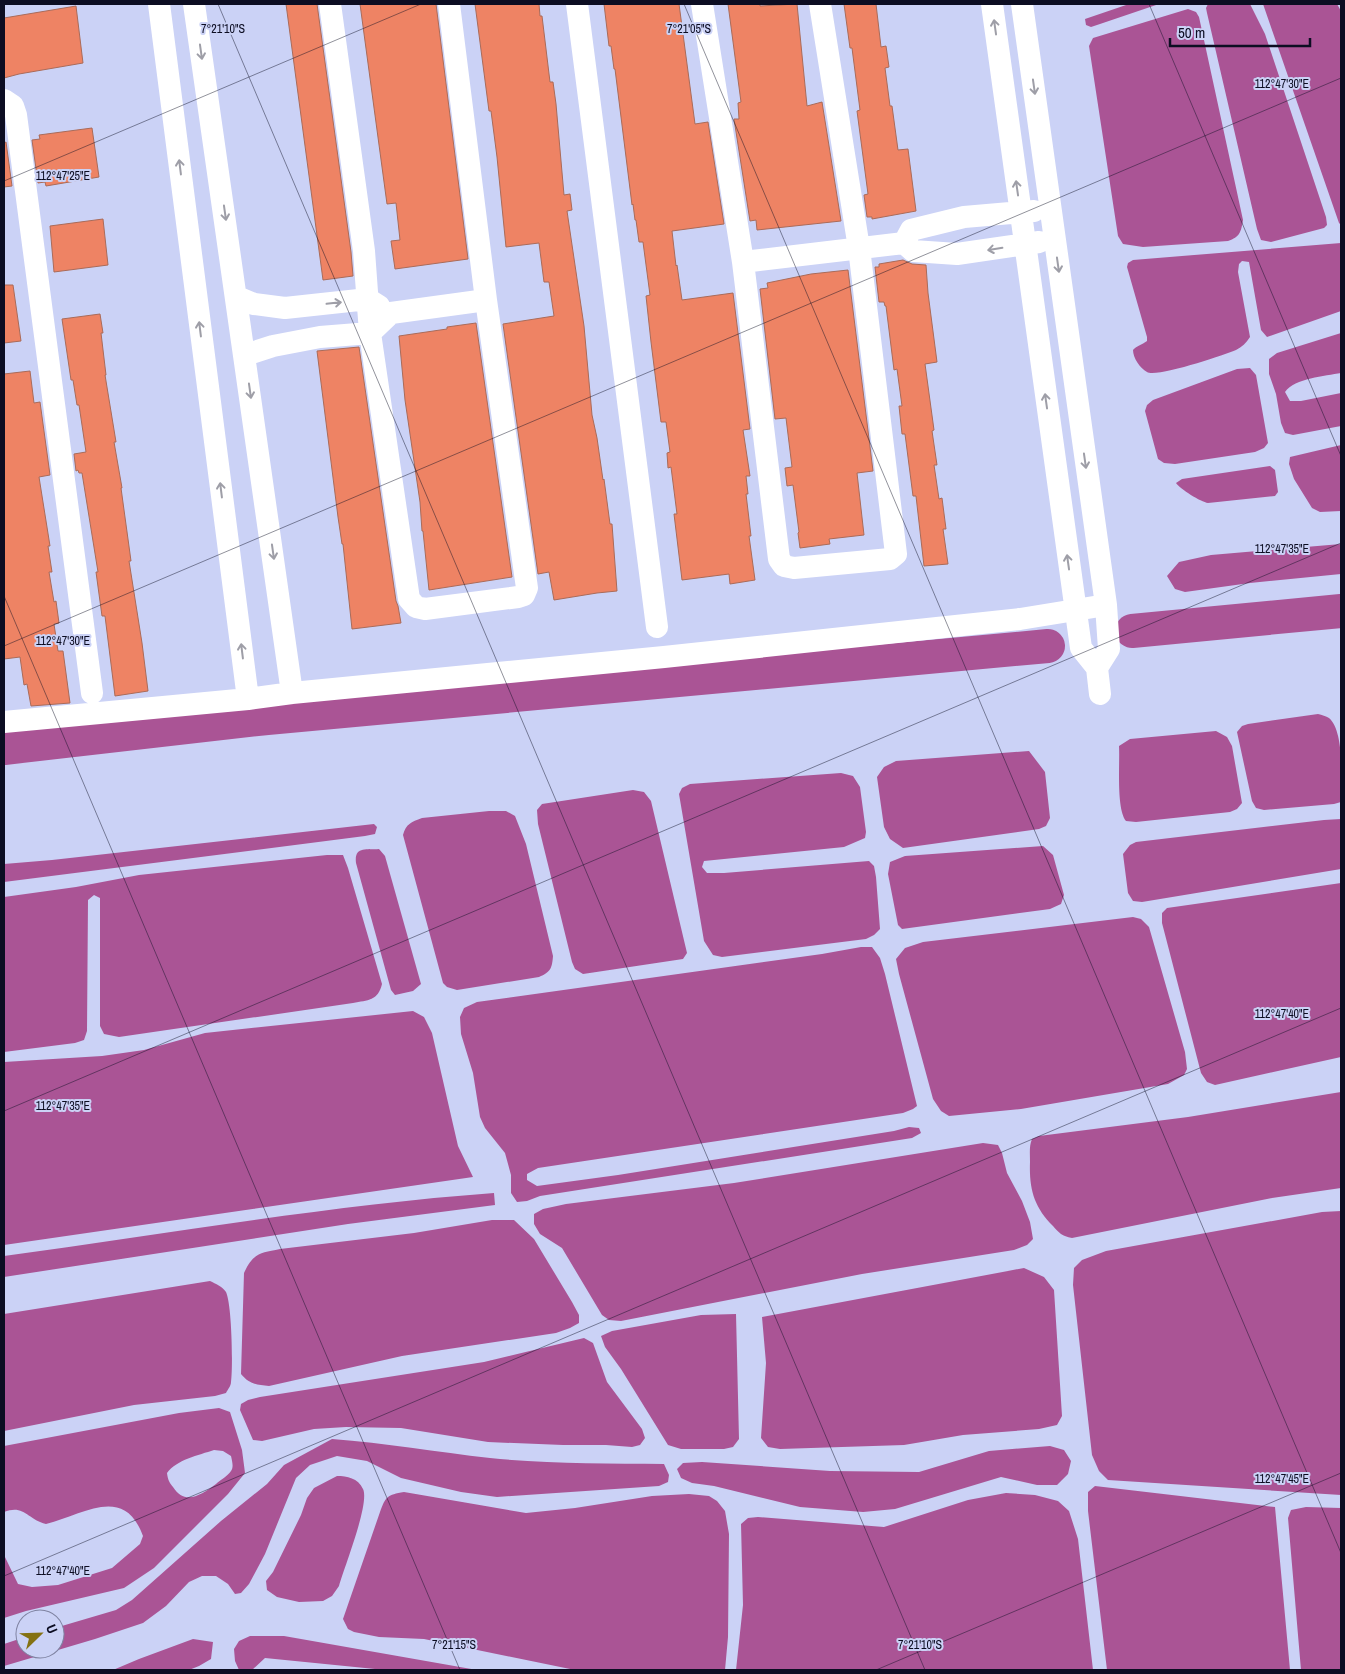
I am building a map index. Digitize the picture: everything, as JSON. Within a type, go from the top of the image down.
[{"type":"street","points":[[159,4],[248,699]]},
{"type":"street","points":[[194,4],[292,693]]},
{"type":"street","points":[[330,4],[364,252],[370,333],[409,599],[416,607],[425,609],[518,597],[524,595],[528,588],[486,300],[449,4]]},
{"type":"street","points":[[577,4],[657,628]]},
{"type":"street","points":[[702,4],[743,262],[779,559],[784,566],[794,568],[890,559],[896,554],[859,248],[820,4]]},
{"type":"street","points":[[992,4],[1075,611],[1081,648],[1097,668],[1100,694]]},
{"type":"street","points":[[1022,4],[1106,605],[1109,649],[1097,668]]},
{"type":"street","points":[[4,100],[13,106],[16,115],[92,693]]},
{"type":"street","points":[[904,243],[911,230],[964,218],[1050,209]]},
{"type":"street","points":[[953,221],[957,254]]},
{"type":"street","points":[[743,262],[904,243],[913,251],[957,254],[1054,240]]},
{"type":"street","points":[[237,297],[266,307],[285,308],[368,299],[391,313]]},
{"type":"street","points":[[245,355],[273,346],[320,337],[370,333],[391,313],[486,300]]},
{"type":"street","points":[[266,307],[277,324],[276,339],[273,346]]},
{"type":"street","points":[[4,722],[1000,622],[1106,605]]},
{"type":"shaded area","points":[[1129,4],[1159,4],[1091,27],[1086,25],[1085,19]]},
{"type":"shaded area","points":[[1208,4],[1250,4],[1265,34],[1326,217],[1327,225],[1324,228],[1271,242],[1261,240],[1207,13],[1206,8]]},
{"type":"shaded area","points":[[1263,4],[1337,4],[1341,11],[1341,225],[1339,223]]},
{"type":"shaded area","points":[[1188,9],[1196,12],[1199,17],[1243,220],[1242,228],[1237,236],[1228,241],[1143,247],[1123,244],[1118,236],[1089,46],[1093,38]]},
{"type":"shaded area","points":[[1341,243],[1341,311],[1267,337],[1261,330],[1249,262],[1242,261],[1239,264],[1238,272],[1250,337],[1244,345],[1218,356],[1163,372],[1147,372],[1136,359],[1133,350],[1147,341],[1147,337],[1127,267],[1128,263],[1133,260]]},
{"type":"shaded area","points":[[1341,333],[1341,373],[1303,381],[1290,387],[1285,392],[1290,401],[1301,401],[1341,393],[1341,426],[1293,435],[1285,433],[1281,423],[1276,394],[1269,374],[1269,359],[1277,353]]},
{"type":"shaded area","points":[[1250,368],[1256,375],[1268,443],[1264,448],[1255,452],[1175,464],[1164,463],[1158,459],[1145,411],[1147,405],[1153,400],[1237,369]]},
{"type":"shaded area","points":[[1341,445],[1341,511],[1320,512],[1312,508],[1294,479],[1289,464],[1290,457]]},
{"type":"shaded area","points":[[1270,466],[1275,470],[1278,492],[1275,496],[1208,503],[1191,495],[1176,483],[1182,479]]},
{"type":"shaded area","points":[[1341,544],[1341,574],[1185,592],[1175,589],[1167,576],[1179,562],[1211,555]]},
{"type":"shaded area","points":[[1318,714],[1329,718],[1338,734],[1341,757],[1341,802],[1264,810],[1256,808],[1252,801],[1237,732],[1242,726],[1248,724]]},
{"type":"shaded area","points":[[1216,731],[1227,737],[1232,746],[1242,803],[1237,809],[1230,812],[1136,822],[1126,821],[1121,807],[1119,746],[1130,739]]},
{"type":"shaded area","points":[[1029,751],[1045,772],[1050,818],[1046,826],[1039,829],[903,848],[890,839],[884,827],[877,777],[884,767],[896,761]]},
{"type":"shaded area","points":[[841,773],[853,776],[860,787],[866,832],[865,838],[844,847],[704,861],[702,867],[707,873],[724,873],[869,861],[874,866],[876,877],[880,929],[866,939],[722,957],[713,955],[704,941],[679,794],[682,788],[690,784]]},
{"type":"shaded area","points":[[633,790],[644,792],[651,801],[687,953],[683,959],[583,974],[575,969],[572,962],[538,824],[537,810],[542,804]]},
{"type":"shaded area","points":[[506,811],[515,816],[526,844],[553,956],[552,964],[546,973],[539,977],[457,990],[447,987],[443,983],[403,835],[410,824],[422,818]]},
{"type":"shaded area","points":[[1341,819],[1341,869],[1142,902],[1133,901],[1128,893],[1123,854],[1130,845],[1136,842]]},
{"type":"shaded area","points":[[374,824],[377,827],[375,834],[365,836],[4,882],[4,864]]},
{"type":"shaded area","points":[[1043,846],[1053,855],[1064,895],[1061,904],[1050,909],[902,929],[898,925],[888,874],[890,862],[905,856]]},
{"type":"shaded area","points":[[379,849],[385,856],[421,984],[413,991],[395,995],[391,990],[356,863],[359,851]]},
{"type":"shaded area","points":[[327,855],[343,855],[348,868],[382,984],[378,994],[372,999],[119,1037],[104,1034],[100,1026],[100,898],[94,895],[88,900],[87,1031],[84,1040],[75,1043],[4,1052],[4,897],[76,887],[139,875]]},
{"type":"shaded area","points":[[1341,883],[1341,1057],[1215,1085],[1207,1082],[1201,1073],[1162,923],[1162,913],[1167,908]]},
{"type":"shaded area","points":[[1133,917],[1141,919],[1149,927],[1185,1052],[1187,1069],[1184,1075],[1168,1084],[1021,1109],[949,1116],[941,1111],[933,1099],[899,974],[896,959],[905,948],[923,942]]},
{"type":"shaded area","points":[[861,947],[872,947],[880,958],[917,1106],[913,1109],[903,1113],[538,1168],[527,1174],[527,1180],[537,1186],[618,1175],[894,1131],[909,1127],[919,1128],[921,1133],[912,1138],[540,1196],[527,1201],[517,1202],[511,1193],[511,1175],[505,1153],[485,1128],[480,1117],[473,1073],[461,1034],[460,1017],[464,1008],[477,1002]]},
{"type":"shaded area","points":[[413,1011],[424,1017],[432,1033],[458,1146],[473,1177],[4,1245],[4,1062],[102,1056],[144,1050],[205,1033]]},
{"type":"shaded area","points":[[1341,1092],[1341,1188],[1272,1198],[1072,1238],[1063,1235],[1055,1228],[1041,1212],[1034,1197],[1030,1181],[1030,1147],[1032,1139],[1039,1136],[1188,1117]]},
{"type":"shaded area","points":[[983,1143],[998,1145],[1007,1173],[1022,1201],[1030,1222],[1033,1239],[1027,1245],[1014,1250],[862,1274],[621,1321],[609,1320],[602,1315],[562,1248],[540,1234],[534,1224],[534,1214],[543,1209],[566,1204],[734,1183]]},
{"type":"shaded area","points":[[494,1193],[495,1205],[348,1224],[4,1277],[4,1256],[310,1212]]},
{"type":"shaded area","points":[[1341,1211],[1341,1495],[1108,1480],[1099,1471],[1092,1455],[1073,1285],[1074,1268],[1082,1260],[1106,1251],[1322,1212]]},
{"type":"shaded area","points":[[492,1220],[514,1220],[534,1239],[579,1315],[579,1323],[556,1333],[402,1356],[269,1386],[253,1383],[241,1374],[244,1273],[247,1266],[258,1255],[280,1249],[414,1233]]},
{"type":"shaded area","points":[[1024,1268],[1044,1277],[1054,1290],[1062,1416],[1057,1425],[1039,1429],[963,1435],[904,1445],[780,1449],[768,1447],[761,1438],[766,1363],[762,1317]]},
{"type":"shaded area","points":[[210,1281],[226,1292],[230,1309],[232,1374],[226,1393],[215,1396],[134,1405],[4,1431],[4,1314]]},
{"type":"shaded area","points":[[736,1314],[739,1439],[733,1447],[724,1449],[681,1449],[668,1445],[621,1369],[605,1347],[601,1336],[612,1331],[701,1315]]},
{"type":"shaded area","points":[[584,1338],[593,1343],[607,1382],[642,1429],[645,1438],[640,1445],[632,1447],[488,1442],[401,1428],[346,1427],[314,1429],[262,1441],[253,1440],[240,1410],[241,1404],[260,1397],[484,1362]]},
{"type":"shaded area","points":[[219,1408],[230,1412],[242,1450],[245,1473],[228,1494],[154,1568],[124,1588],[35,1609],[15,1609],[15,1614],[4,1618],[4,1555],[18,1584],[32,1587],[58,1585],[112,1568],[140,1544],[143,1536],[135,1520],[125,1511],[114,1507],[88,1510],[46,1524],[21,1511],[11,1510],[4,1512],[4,1446],[179,1413]],"holes":[[[214,1450],[223,1451],[231,1456],[232,1469],[230,1473],[199,1495],[193,1497],[183,1496],[178,1493],[168,1479],[167,1473],[171,1468],[188,1458]]]},
{"type":"shaded area","points":[[332,1439],[512,1460],[664,1464],[669,1475],[668,1482],[659,1486],[497,1497],[461,1492],[401,1478],[367,1461],[337,1456],[310,1465],[296,1478],[265,1554],[249,1584],[241,1593],[235,1594],[228,1584],[216,1576],[202,1576],[189,1582],[166,1606],[143,1623],[65,1648],[65,1625],[116,1610],[132,1600],[221,1521],[267,1484],[284,1465]]},
{"type":"shaded area","points":[[1050,1446],[1064,1450],[1071,1461],[1068,1474],[1057,1485],[1037,1485],[1001,1477],[895,1509],[863,1512],[800,1507],[714,1486],[692,1483],[681,1478],[677,1469],[683,1463],[702,1462],[830,1471],[919,1472],[989,1451]]},
{"type":"shaded area","points":[[337,1476],[348,1477],[358,1482],[363,1489],[364,1496],[356,1536],[339,1586],[332,1596],[323,1601],[299,1602],[277,1597],[267,1590],[266,1581],[273,1572],[301,1515],[307,1498],[314,1488]]},
{"type":"shaded area","points":[[1095,1486],[1275,1507],[1290,1670],[1107,1670],[1088,1511],[1088,1492]]},
{"type":"shaded area","points":[[404,1492],[526,1513],[575,1508],[652,1496],[689,1494],[709,1496],[717,1501],[725,1511],[729,1534],[728,1637],[725,1670],[575,1670],[424,1639],[379,1637],[348,1629],[343,1619],[382,1507],[388,1497]]},
{"type":"shaded area","points":[[1006,1493],[1035,1495],[1058,1501],[1069,1511],[1078,1539],[1093,1670],[736,1670],[743,1605],[741,1524],[748,1518],[758,1517],[884,1527],[968,1500]]},
{"type":"shaded area","points":[[1306,1507],[1341,1508],[1341,1670],[1301,1670],[1288,1518],[1291,1510]]},
{"type":"shaded area","points":[[250,1636],[284,1636],[477,1670],[385,1670],[265,1658],[252,1670],[239,1670],[235,1661],[234,1649],[239,1641]]},
{"type":"shaded area","points":[[193,1639],[213,1642],[211,1659],[189,1670],[113,1670],[139,1659]]},
{"type":"shaded area","points":[[15,1640],[15,1659],[28,1659],[4,1666],[4,1644]]},
{"type":"building","points":[[286,4],[317,4],[353,276],[323,280]]},
{"type":"building","points":[[360,4],[436,4],[468,259],[395,269],[391,241],[400,240],[396,203],[387,204]]},
{"type":"building","points":[[475,4],[539,4],[540,16],[542,16],[550,82],[553,82],[556,104],[564,195],[570,194],[572,210],[567,211],[584,326],[592,415],[610,524],[612,524],[617,591],[554,600],[549,572],[538,574],[503,324],[554,316],[549,282],[544,282],[539,243],[506,247],[497,157]]},
{"type":"building","points":[[604,4],[679,4],[695,124],[708,122],[724,224],[672,231],[676,266],[682,300],[733,293],[750,429],[743,430],[750,476],[746,476],[748,494],[746,494],[755,580],[730,584],[729,574],[682,580],[674,514],[677,514],[671,467],[668,468],[667,453],[670,452],[666,422],[661,422],[651,342],[646,296],[650,295],[643,242],[639,242],[632,205],[615,69],[611,46],[609,46]]},
{"type":"building","points":[[728,4],[760,4],[760,6],[797,4],[807,106],[822,102],[841,221],[757,230],[756,220],[750,221],[734,119],[739,119],[738,103],[741,102]]},
{"type":"building","points":[[844,4],[876,4],[881,47],[886,46],[889,67],[885,68],[898,150],[908,149],[916,211],[872,219],[872,217],[867,217],[864,195],[868,194],[857,111],[860,110]]},
{"type":"building","points":[[76,6],[83,63],[4,78],[4,18]]},
{"type":"building","points":[[92,128],[99,177],[46,186],[45,182],[38,183],[32,140],[40,139],[39,135]]},
{"type":"building","points":[[6,142],[12,186],[4,187],[4,143]]},
{"type":"building","points":[[103,219],[108,265],[54,272],[50,226]]},
{"type":"building","points":[[903,260],[912,264],[926,265],[937,362],[925,364],[934,430],[932,431],[937,465],[934,465],[939,499],[942,498],[946,529],[943,529],[948,564],[924,566],[916,496],[913,496],[905,434],[902,434],[899,406],[902,406],[897,369],[894,370],[886,306],[884,302],[879,302],[875,267],[879,267],[879,264]]},
{"type":"building","points":[[848,270],[873,471],[857,473],[864,535],[829,539],[830,544],[800,548],[793,485],[787,486],[785,468],[792,467],[786,418],[775,419],[760,289],[768,288],[767,283],[811,274]]},
{"type":"building","points":[[4,285],[13,285],[21,341],[4,343]]},
{"type":"building","points":[[100,314],[105,375],[116,442],[114,442],[131,561],[129,561],[148,691],[115,696],[105,616],[102,616],[96,572],[98,572],[82,473],[79,473],[78,470],[76,471],[74,454],[86,452],[79,405],[77,405],[73,380],[71,380],[62,319]]},
{"type":"building","points":[[476,323],[512,577],[429,590],[420,502],[405,400],[399,336]]},
{"type":"building","points":[[359,347],[396,601],[401,623],[352,629],[343,544],[317,351]]},
{"type":"building","points":[[30,371],[34,403],[40,402],[50,475],[39,477],[50,546],[48,546],[52,572],[49,572],[59,623],[54,624],[58,651],[63,651],[70,703],[31,706],[27,684],[24,685],[20,657],[4,659],[4,374]]},
{"type":"waterway","points":[[1132,631],[1341,611]]},
{"type":"waterway","points":[[4,748],[267,718],[1048,646]]}]
